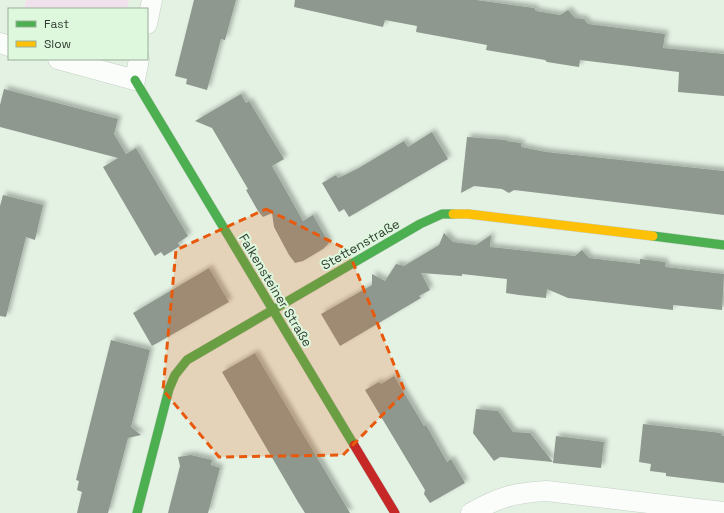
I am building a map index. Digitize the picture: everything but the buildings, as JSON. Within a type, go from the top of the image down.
[{"type":"street","points":[[148,19],[152,0]]},
{"type":"street","points":[[62,60],[135,80],[139,60]]},
{"type":"street","name":"Falkensteiner Straße","points":[[135,80],[395,513]]},
{"type":"street","name":"Stettenstraße","points":[[137,513],[169,389],[175,375],[187,360],[420,224],[442,214],[468,214],[724,245]]},
{"type":"street","points":[[471,513],[494,500],[519,493],[547,492],[724,512]]},
{"type":"highlighted area","points":[[266,209],[348,250],[405,392],[343,455],[219,457],[163,390],[176,250]]},
{"type":"shaded area","points":[[26,0],[129,0],[127,8],[24,8]]},
{"type":"traffic: fast","points":[[135,80],[354,445]]},
{"type":"traffic: fast","points":[[137,513],[169,389],[175,375],[187,360],[420,224],[442,214],[453,214]]},
{"type":"traffic: fast","points":[[653,236],[724,245]]},
{"type":"traffic: slow","points":[[453,214],[468,214],[653,236]]},
{"type":"traffic: jam","points":[[354,445],[395,513]]}]
